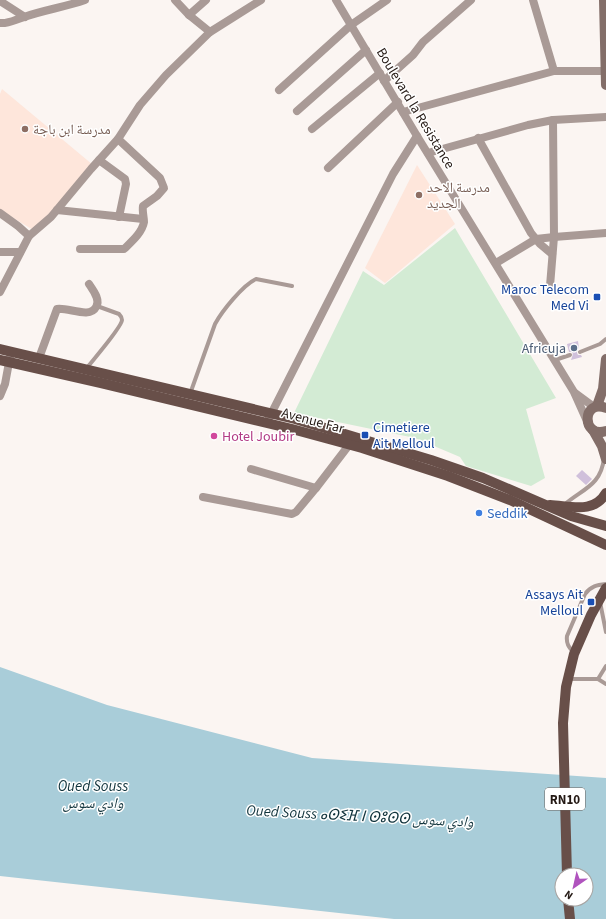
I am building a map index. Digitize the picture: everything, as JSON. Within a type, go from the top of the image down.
[{"type":"main road","points":[[604,0],[606,85]]},
{"type":"main road","name":"Avenue Far","points":[[0,349],[6,358],[349,445],[476,487],[510,500],[606,545]]},
{"type":"main road","name":"Avenue Far","points":[[6,358],[39,358],[295,419],[431,460],[483,478],[571,516],[606,526]]},
{"type":"main road","points":[[605,456],[602,446],[587,420],[589,412],[599,407],[606,359]]},
{"type":"main road","points":[[593,430],[601,432],[606,430]]},
{"type":"main road","points":[[546,505],[591,507],[601,501],[606,493]]},
{"type":"main road","name":"RN10","points":[[567,867],[563,723],[568,679],[574,654],[606,588]]},
{"type":"main road","points":[[569,907],[570,919]]},
{"type":"street","points":[[0,0],[24,16]]},
{"type":"street","points":[[57,0],[67,6]]},
{"type":"street","points":[[0,23],[7,23],[24,16],[86,0]]},
{"type":"street","points":[[175,0],[189,15],[210,32]]},
{"type":"street","points":[[189,15],[206,0]]},
{"type":"street","points":[[0,292],[29,236],[44,224],[57,210],[118,139],[140,105],[166,75],[210,32],[260,0]]},
{"type":"street","name":"Boulevard la Resistance","points":[[336,0],[574,392],[587,420]]},
{"type":"street","points":[[279,90],[351,25],[387,0]]},
{"type":"street","points":[[312,129],[413,55],[424,42],[470,0]]},
{"type":"street","points":[[532,0],[554,71]]},
{"type":"street","points":[[296,111],[366,50]]},
{"type":"street","points":[[403,112],[554,71],[606,71]]},
{"type":"street","points":[[328,168],[398,102]]},
{"type":"street","points":[[428,153],[528,124],[553,120],[606,117]]},
{"type":"street","points":[[550,286],[554,237],[553,120]]},
{"type":"street","points":[[266,423],[393,174],[418,136]]},
{"type":"street","points":[[478,138],[536,240],[552,254]]},
{"type":"street","points":[[80,249],[124,249],[139,234],[144,222],[143,206],[162,192],[164,188],[160,178],[118,139]]},
{"type":"street","points":[[99,160],[125,179],[126,184],[120,217]]},
{"type":"street","points":[[57,210],[143,219]]},
{"type":"street","points":[[0,213],[29,236]]},
{"type":"street","points":[[496,263],[536,240],[606,233]]},
{"type":"street","points":[[0,252],[20,252]]},
{"type":"street","points":[[39,358],[57,309],[62,308],[88,313],[92,312],[97,306],[98,302],[89,284]]},
{"type":"street","points":[[0,396],[5,384],[6,358]]},
{"type":"street","name":"Boulevard la Resistance","points":[[574,392],[599,407]]},
{"type":"street","points":[[203,497],[292,514],[296,512],[316,488],[349,445]]},
{"type":"street","points":[[251,468],[316,488]]},
{"type":"lane","points":[[190,394],[215,324],[219,316],[242,290],[251,281],[256,279],[292,286]]},
{"type":"lane","points":[[85,370],[122,322],[119,314],[97,306]]},
{"type":"lane","points":[[580,352],[600,344],[606,339]]},
{"type":"lane","points":[[554,360],[570,356]]},
{"type":"lane","points":[[564,506],[572,498],[581,494],[590,486],[600,474],[603,468],[605,456]]},
{"type":"lane","points":[[574,654],[566,641],[585,594],[588,589],[594,585],[606,584]]},
{"type":"lane","points":[[600,599],[606,632]]},
{"type":"lane","points":[[598,678],[606,666]]},
{"type":"lane","points":[[568,679],[598,678],[606,684]]},
{"type":"shaded area","name":"مدرسة ابن باجة","points":[[2,89],[93,165],[35,231],[0,210],[0,94]]},
{"type":"shaded area","name":"مدرسة الاحد الجديد","points":[[417,165],[455,224],[385,283],[365,268]]},
{"type":"green space","points":[[455,228],[556,398],[526,409],[545,478],[531,486],[466,466],[460,457],[415,438],[294,413],[363,271],[384,285]]},
{"type":"water","name":"Oued Souss وادي سوس","points":[[0,667],[107,705],[312,758],[606,778],[606,919],[394,919],[0,876]]},
{"type":"building","name":"Africuja","points":[[578,341],[579,348],[577,353],[582,357],[571,360],[573,354],[572,352],[569,352],[567,344]]},
{"type":"building","points":[[582,470],[592,479],[586,485],[576,476]]},
{"type":"place","name":"مدرسة ابن باجة","points":[[25,129]]},
{"type":"place","name":"مدرسة الاحد الجديد","points":[[419,195]]},
{"type":"place","name":"Maroc Telecom Med Vi","points":[[597,297]]},
{"type":"place","name":"Africuja","points":[[574,348]]},
{"type":"place","name":"Cimetiere Ait Melloul","points":[[365,435]]},
{"type":"place","name":"Hotel Joubir","points":[[214,436]]},
{"type":"place","name":"Seddik","points":[[479,513]]},
{"type":"place","name":"Assays Ait Melloul","points":[[591,602]]},
{"type":"water label","name":"Oued Souss ⴰⵙⵉⴼ ⵏ ⵙⵓⵙⵙ وادي سوس","points":[[360,816]]}]
